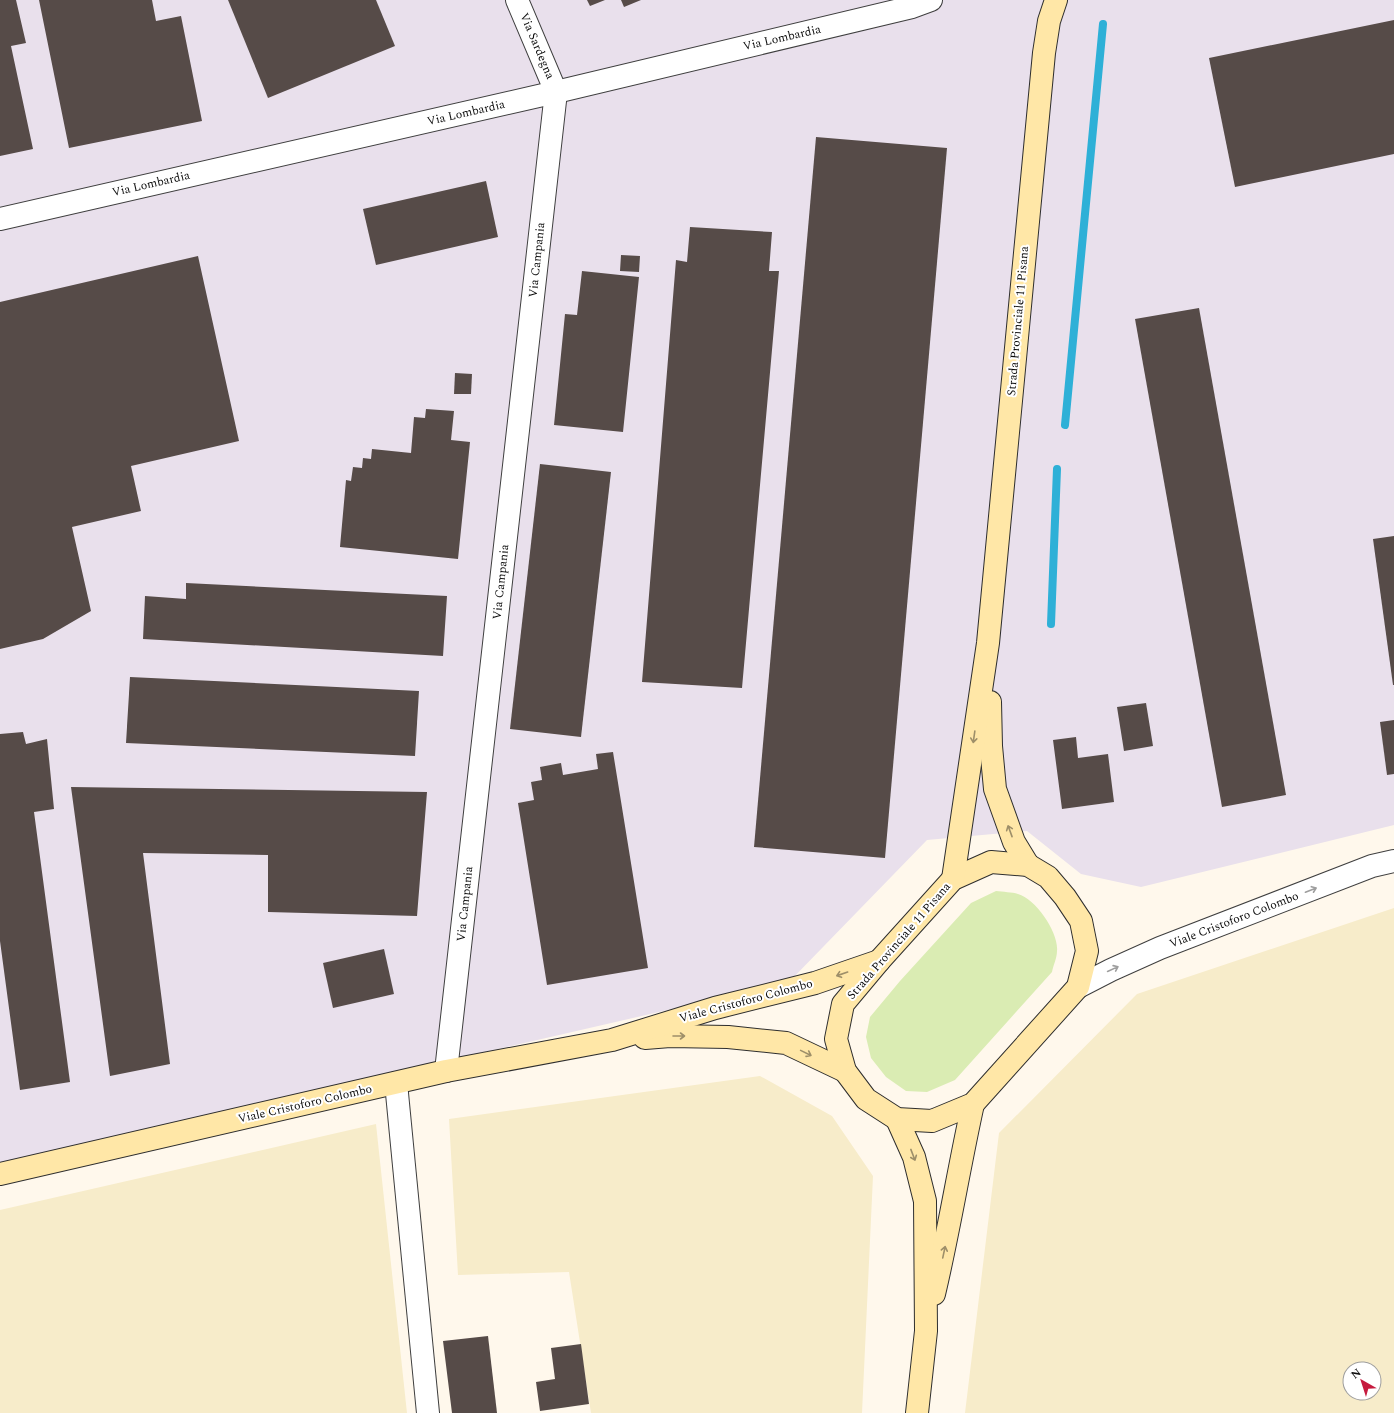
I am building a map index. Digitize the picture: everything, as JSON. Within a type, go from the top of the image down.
[{"type":"main road","name":"Strada Provinciale 11 Pisana","points":[[953,880],[988,643],[1044,54],[1049,21],[1056,0]]},
{"type":"main road","name":"Strada Provinciale 11 Pisana","points":[[988,643],[991,746],[995,789],[1014,842],[1028,865]]},
{"type":"main road","name":"Strada Provinciale 11 Pisana","points":[[991,862],[1028,865],[1048,877],[1066,897],[1081,921],[1087,950],[1078,987],[973,1104],[932,1121],[897,1119],[866,1099],[845,1071],[836,1038],[843,1004],[879,961],[953,880],[991,862]]},
{"type":"main road","name":"Viale Cristoforo Colombo","points":[[612,1040],[715,1008],[815,983],[879,961]]},
{"type":"main road","name":"Viale Cristoforo Colombo","points":[[0,1174],[446,1071],[612,1040],[670,1036],[728,1037],[786,1043],[845,1071]]},
{"type":"main road","name":"Strada Provinciale 11 Pisana","points":[[917,1413],[926,1331],[944,1251],[958,1170],[973,1104]]},
{"type":"main road","name":"Strada Provinciale 11 Pisana","points":[[897,1119],[914,1157],[925,1201],[926,1331]]},
{"type":"street","name":"Via Sardegna","points":[[517,0],[556,92]]},
{"type":"street","name":"Via Lombardia","points":[[0,219],[556,92],[912,7],[931,0]]},
{"type":"street","name":"Via Campania","points":[[446,1071],[556,92]]},
{"type":"street","name":"Viale Cristoforo Colombo","points":[[1078,987],[1160,948],[1372,866],[1394,861]]},
{"type":"street","points":[[396,1083],[428,1413]]},
{"type":"shaded area","points":[[0,0],[1394,0],[1394,825],[1141,887],[1081,874],[1027,831],[927,840],[789,982],[0,1164]]},
{"type":"shaded area","points":[[1394,908],[1394,1413],[965,1413],[999,1133],[1137,994]]},
{"type":"shaded area","points":[[760,1076],[832,1116],[873,1176],[862,1413],[591,1413],[569,1272],[458,1275],[449,1119]]},
{"type":"shaded area","points":[[376,1124],[407,1413],[0,1413],[0,1210]]},
{"type":"green space","points":[[996,891],[1016,893],[1025,897],[1039,909],[1050,926],[1057,944],[1057,954],[1052,972],[955,1080],[927,1092],[906,1091],[886,1077],[871,1058],[866,1037],[870,1017],[900,981],[971,903]]},
{"type":"building","points":[[0,0],[16,0],[26,43],[11,46],[33,149],[0,156]]},
{"type":"building","points":[[39,0],[152,0],[156,21],[181,16],[202,121],[69,148]]},
{"type":"building","points":[[228,0],[376,0],[395,46],[268,98]]},
{"type":"building","points":[[587,0],[605,0],[590,6]]},
{"type":"building","points":[[621,0],[641,0],[624,7]]},
{"type":"building","points":[[1394,20],[1394,154],[1235,187],[1209,58]]},
{"type":"building","points":[[816,137],[947,148],[885,858],[754,847]]},
{"type":"building","points":[[486,181],[498,237],[376,265],[363,209]]},
{"type":"building","points":[[690,227],[772,232],[769,271],[779,271],[742,688],[642,682],[676,260],[687,262]]},
{"type":"building","points":[[621,255],[640,256],[639,272],[620,271]]},
{"type":"building","points":[[198,256],[239,441],[131,466],[141,511],[72,527],[91,611],[43,639],[0,649],[0,302]]},
{"type":"building","points":[[582,271],[639,277],[623,432],[554,425],[565,314],[577,315]]},
{"type":"building","points":[[1199,308],[1286,795],[1222,807],[1135,319]]},
{"type":"building","points":[[455,373],[472,374],[471,394],[454,394]]},
{"type":"building","points":[[426,409],[454,411],[451,440],[470,442],[458,559],[340,547],[346,480],[351,481],[353,467],[362,468],[363,458],[371,459],[372,449],[411,453],[414,417],[425,418]]},
{"type":"building","points":[[540,464],[611,472],[581,737],[510,729]]},
{"type":"building","points":[[1394,536],[1394,685],[1393,685],[1373,539]]},
{"type":"building","points":[[186,583],[447,596],[443,656],[143,639],[145,596],[186,599]]},
{"type":"building","points":[[130,677],[419,691],[415,756],[126,743]]},
{"type":"building","points":[[1146,703],[1153,746],[1124,751],[1117,707]]},
{"type":"building","points":[[1394,720],[1394,774],[1387,775],[1380,722]]},
{"type":"building","points":[[23,732],[26,744],[47,739],[54,809],[34,812],[70,1082],[20,1090],[0,941],[0,734]]},
{"type":"building","points":[[1076,737],[1078,758],[1108,754],[1114,802],[1062,809],[1053,740]]},
{"type":"building","points":[[613,752],[648,968],[547,985],[518,803],[534,800],[531,782],[542,780],[540,767],[561,763],[563,775],[598,769],[596,754]]},
{"type":"building","points":[[71,787],[427,792],[417,916],[268,912],[268,855],[143,853],[170,1064],[110,1076]]},
{"type":"building","points":[[384,949],[394,994],[333,1008],[323,963]]},
{"type":"building","points":[[488,1336],[497,1413],[452,1413],[443,1341]]},
{"type":"building","points":[[581,1344],[589,1404],[540,1411],[536,1382],[555,1379],[551,1348]]},
{"type":"waterway","points":[[1065,425],[1103,24]]},
{"type":"waterway","points":[[1051,624],[1057,469]]}]
